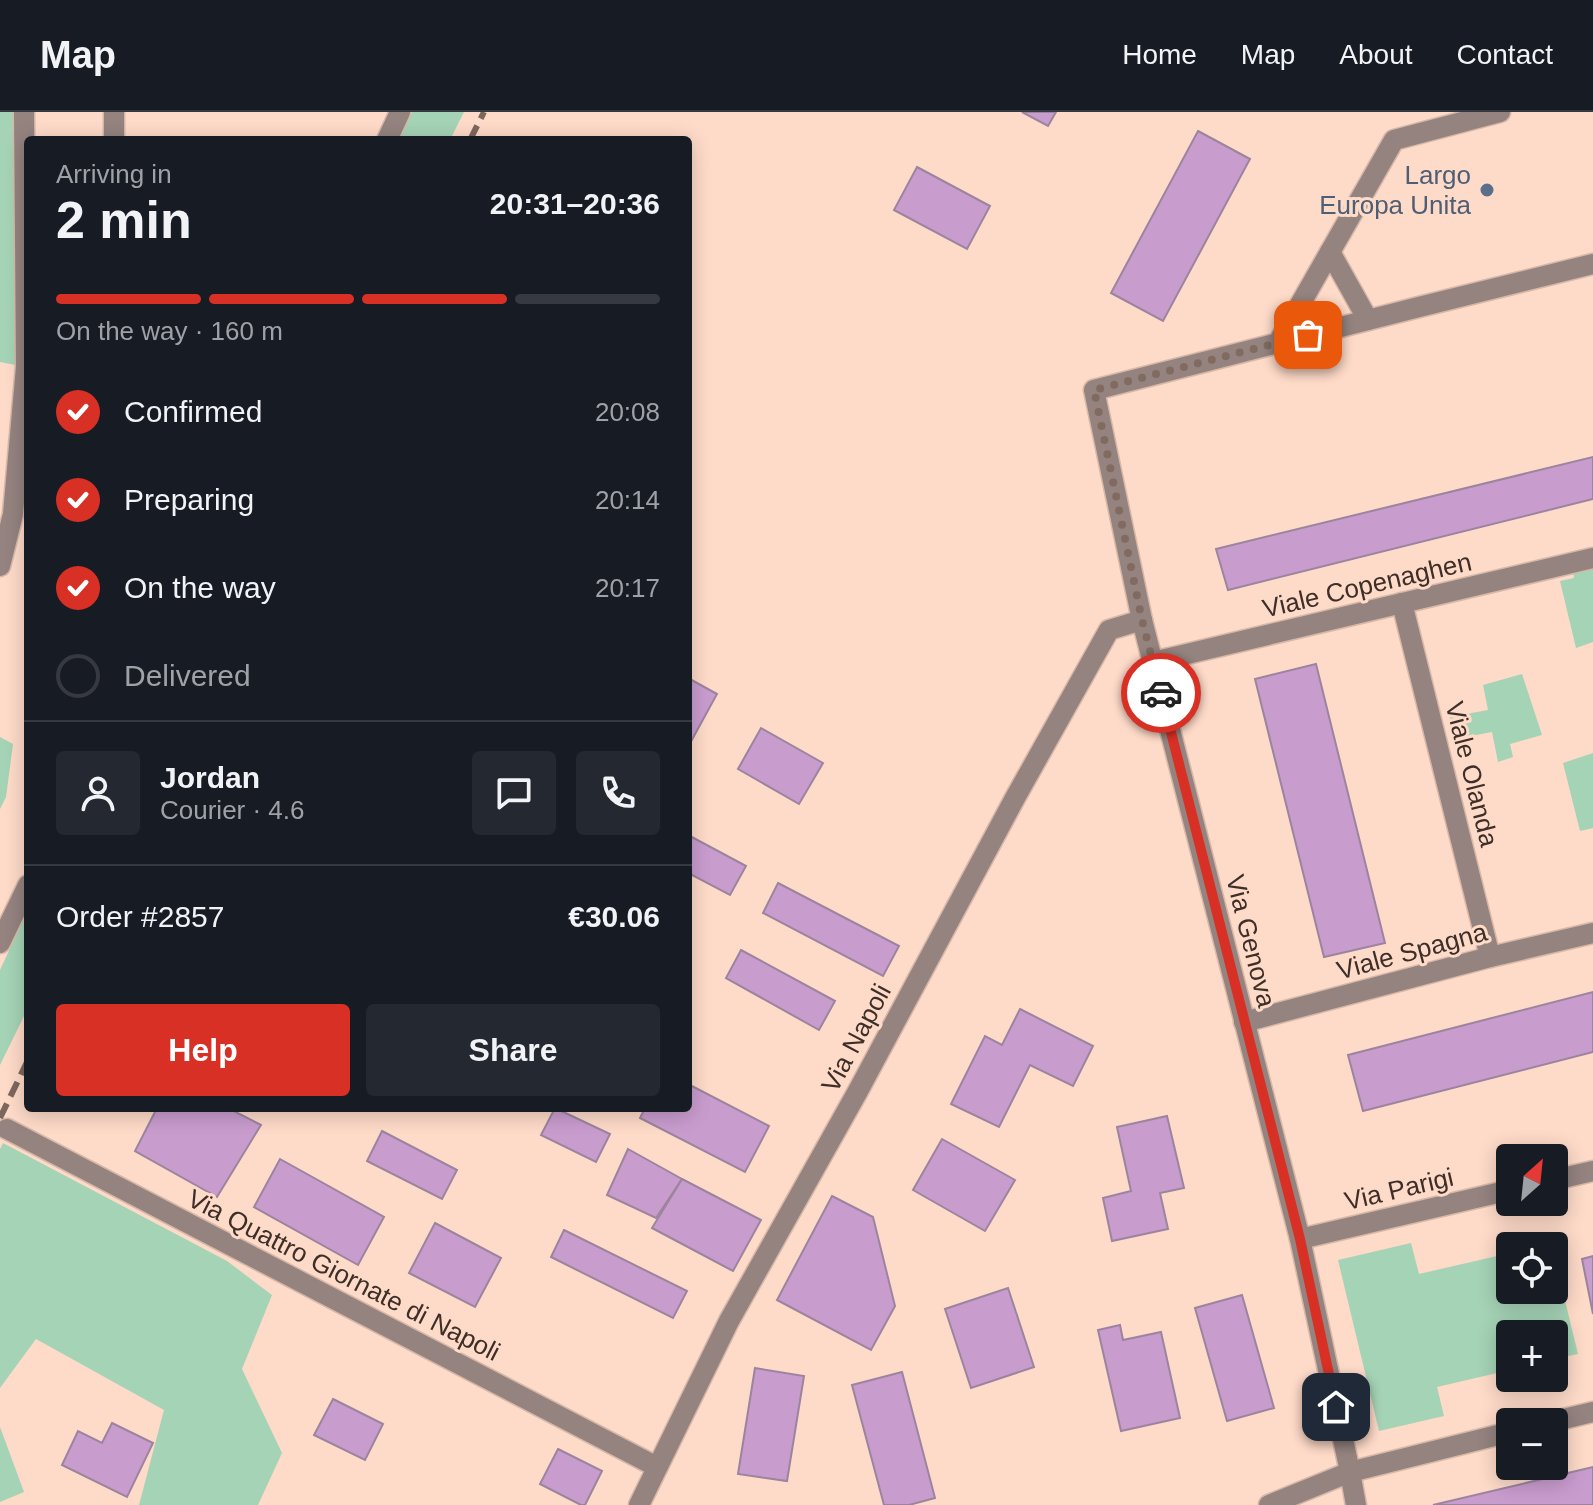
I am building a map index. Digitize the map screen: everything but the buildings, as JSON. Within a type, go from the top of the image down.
[{"type":"street","points":[[24,112],[24,136]]},
{"type":"street","points":[[114,112],[114,136]]},
{"type":"street","points":[[389,136],[400,112]]},
{"type":"street","points":[[1278,343],[1394,140],[1500,112]]},
{"type":"street","points":[[1330,252],[1368,320]]},
{"type":"street","points":[[1278,343],[1593,264]]},
{"type":"street","name":"Via Genova","points":[[1278,343],[1094,390],[1142,620],[1300,1239],[1356,1505]]},
{"type":"street","points":[[0,566],[13,514],[24,390]]},
{"type":"street","name":"Viale Copenaghen","points":[[1153,662],[1593,558]]},
{"type":"street","name":"Viale Olanda","points":[[1402,603],[1490,957]]},
{"type":"street","name":"Via Napoli","points":[[639,1505],[729,1321],[1109,630],[1142,620]]},
{"type":"street","points":[[0,943],[24,893]]},
{"type":"street","name":"Viale Spagna","points":[[1244,1022],[1593,933]]},
{"type":"street","name":"Via Quattro Giornate di Napoli","points":[[7,1129],[657,1467]]},
{"type":"street","points":[[1568,1177],[1593,1171]]},
{"type":"street","name":"Via Parigi","points":[[1300,1239],[1496,1193]]},
{"type":"street","points":[[1568,1418],[1593,1412]]},
{"type":"street","points":[[1269,1505],[1350,1472],[1496,1436]]},
{"type":"green space","points":[[0,112],[24,112],[24,367],[0,362]]},
{"type":"green space","points":[[412,112],[464,112],[452,136],[400,136]]},
{"type":"green space","points":[[1593,568],[1593,642],[1576,648],[1560,581],[1574,578],[1573,572]]},
{"type":"green space","points":[[1522,674],[1542,735],[1510,744],[1513,757],[1498,762],[1492,732],[1455,739],[1450,717],[1488,710],[1483,685]]},
{"type":"green space","points":[[0,737],[13,744],[6,797],[0,809]]},
{"type":"green space","points":[[1593,753],[1593,828],[1580,831],[1563,763]]},
{"type":"green space","points":[[24,919],[24,1016],[0,1065],[0,970]]},
{"type":"green space","points":[[3,1143],[227,1261],[272,1295],[242,1369],[282,1453],[258,1505],[139,1505],[164,1410],[36,1339],[0,1388],[0,1149]]},
{"type":"green space","points":[[1411,1243],[1419,1274],[1496,1256],[1496,1304],[1566,1304],[1578,1354],[1568,1356],[1568,1320],[1496,1320],[1496,1373],[1437,1387],[1444,1416],[1379,1431],[1338,1260]]},
{"type":"green space","points":[[0,1427],[24,1492],[0,1502]]},
{"type":"railway","points":[[472,136],[484,112]]},
{"type":"railway","points":[[0,1118],[24,1068]]},
{"type":"way so far","points":[[1161,693],[1142,620],[1094,390],[1308,335]]},
{"type":"place","name":"Largo Europa Unita","points":[[1487,190]]},
{"type":"route","points":[[1161,693],[1300,1239],[1336,1407]]}]
